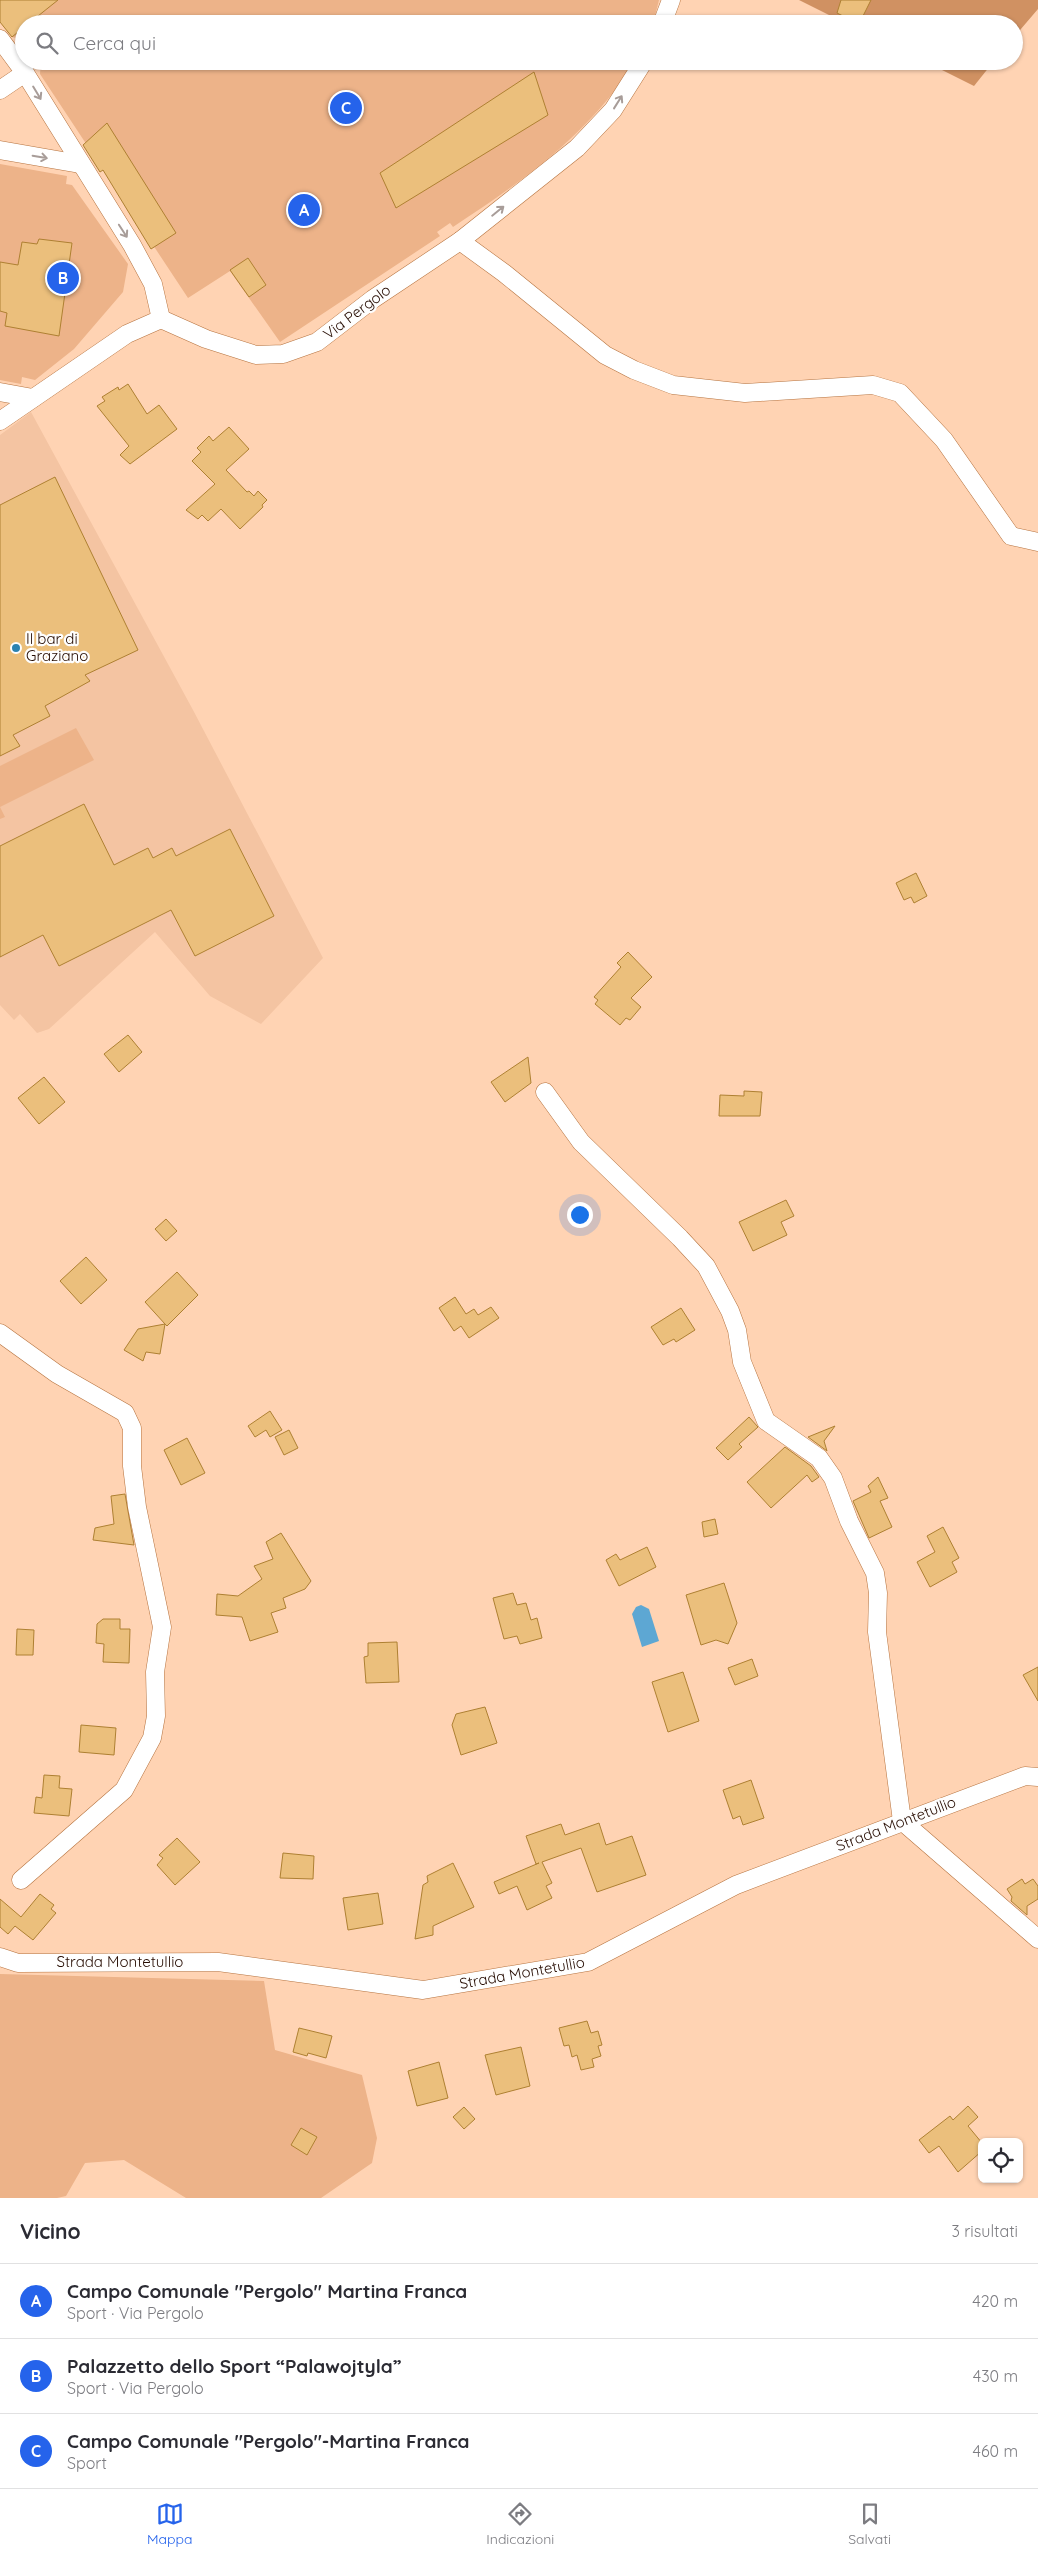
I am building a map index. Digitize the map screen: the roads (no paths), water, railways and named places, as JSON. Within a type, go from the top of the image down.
[{"type":"street","points":[[665,15],[671,0]]},
{"type":"street","points":[[0,39],[15,59]]},
{"type":"street","points":[[0,421],[127,334],[161,319],[153,284],[132,245],[23,70]]},
{"type":"street","name":"Via Pergolo","points":[[161,319],[206,339],[256,355],[283,354],[317,342],[373,299],[460,241],[577,148],[613,110],[638,70]]},
{"type":"street","points":[[0,90],[25,73]]},
{"type":"street","points":[[0,150],[80,164]]},
{"type":"street","points":[[460,241],[504,273],[605,355],[634,370],[673,385],[745,393],[828,386],[873,385],[900,393],[944,440],[1011,536],[1038,542]]},
{"type":"street","points":[[0,392],[33,398]]},
{"type":"street","points":[[545,1092],[581,1142],[680,1238],[706,1266],[730,1311],[737,1330],[742,1362],[766,1421],[819,1458],[834,1478],[849,1521],[875,1572],[878,1594],[877,1632],[902,1821],[1038,1939]]},
{"type":"street","points":[[0,1333],[57,1374],[125,1413],[130,1421],[132,1466],[137,1507],[162,1626],[155,1672],[154,1726],[147,1750],[131,1779],[114,1801],[21,1880]]},
{"type":"street","name":"Strada Montetullio","points":[[0,1957],[18,1963],[218,1962],[423,1990],[588,1962],[736,1885],[1025,1776],[1038,1777]]},
{"type":"water","points":[[641,1605],[649,1609],[659,1641],[642,1647],[632,1614],[636,1607]]},
{"type":"place","name":"Campo Comunale \"Pergolo\"-Martina Franca","points":[[346,108]]},
{"type":"place","name":"Campo Comunale \"Pergolo\" Martina Franca","points":[[304,210]]},
{"type":"place","name":"Palazzetto dello Sport “Palawojtyla”","points":[[63,278]]},
{"type":"place","name":"Il bar di Graziano","points":[[16,648]]}]
